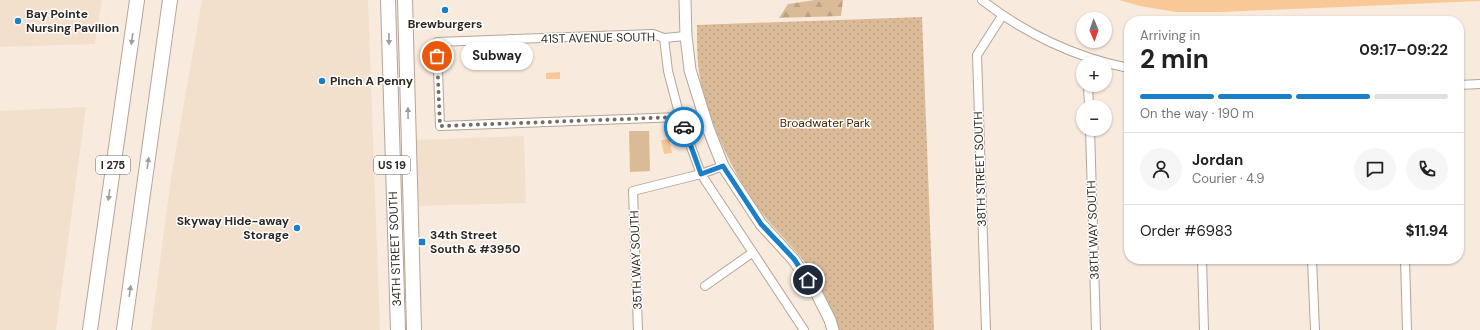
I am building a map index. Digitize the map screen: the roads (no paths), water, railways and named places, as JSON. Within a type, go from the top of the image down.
[{"type":"highway","name":"I 275","points":[[90,330],[137,0]]},
{"type":"highway","name":"I 275","points":[[124,330],[170,0]]},
{"type":"highway","name":"34TH STREET SOUTH","points":[[388,0],[398,330]]},
{"type":"highway","name":"34TH STREET SOUTH","points":[[405,0],[414,330]]},
{"type":"highway","points":[[393,190],[403,208],[405,244],[412,254]]},
{"type":"highway","points":[[395,256],[405,268],[406,294],[414,313]]},
{"type":"street","points":[[685,0],[686,36],[690,70],[708,128],[723,166],[761,224],[794,259],[815,290],[830,320],[833,330]]},
{"type":"street","points":[[982,0],[1002,16],[1032,33],[1079,56]]},
{"type":"street","name":"38TH STREET SOUTH","points":[[986,330],[977,55],[1002,16]]},
{"type":"street","name":"41ST AVENUE SOUTH","points":[[680,117],[440,126],[437,42],[653,34],[664,38],[686,36]]},
{"type":"street","points":[[664,38],[668,71],[680,117],[701,174],[804,330]]},
{"type":"street","points":[[1112,65],[1124,67]]},
{"type":"street","points":[[1464,85],[1480,84]]},
{"type":"street","name":"38TH WAY SOUTH","points":[[1090,136],[1096,330]]},
{"type":"street","points":[[701,174],[723,166]]},
{"type":"street","name":"35TH WAY SOUTH","points":[[638,330],[634,190],[701,174]]},
{"type":"street","points":[[705,286],[752,253]]},
{"type":"street","points":[[1202,264],[1204,330]]},
{"type":"street","points":[[1312,264],[1315,330]]},
{"type":"street","points":[[1405,264],[1407,330]]},
{"type":"place","name":"Brewburgers","points":[[445,10]]},
{"type":"place","name":"Bay Pointe Nursing Pavilion","points":[[18,21]]},
{"type":"place","name":"Subway","points":[[437,56]]},
{"type":"place","name":"Pinch A Penny","points":[[322,81]]},
{"type":"place","name":"Skyway Hide-away Storage","points":[[297,228]]},
{"type":"place","name":"34th Street South & #3950","points":[[422,242]]},
{"type":"park label","name":"Broadwater Park","points":[[825,123]]}]
